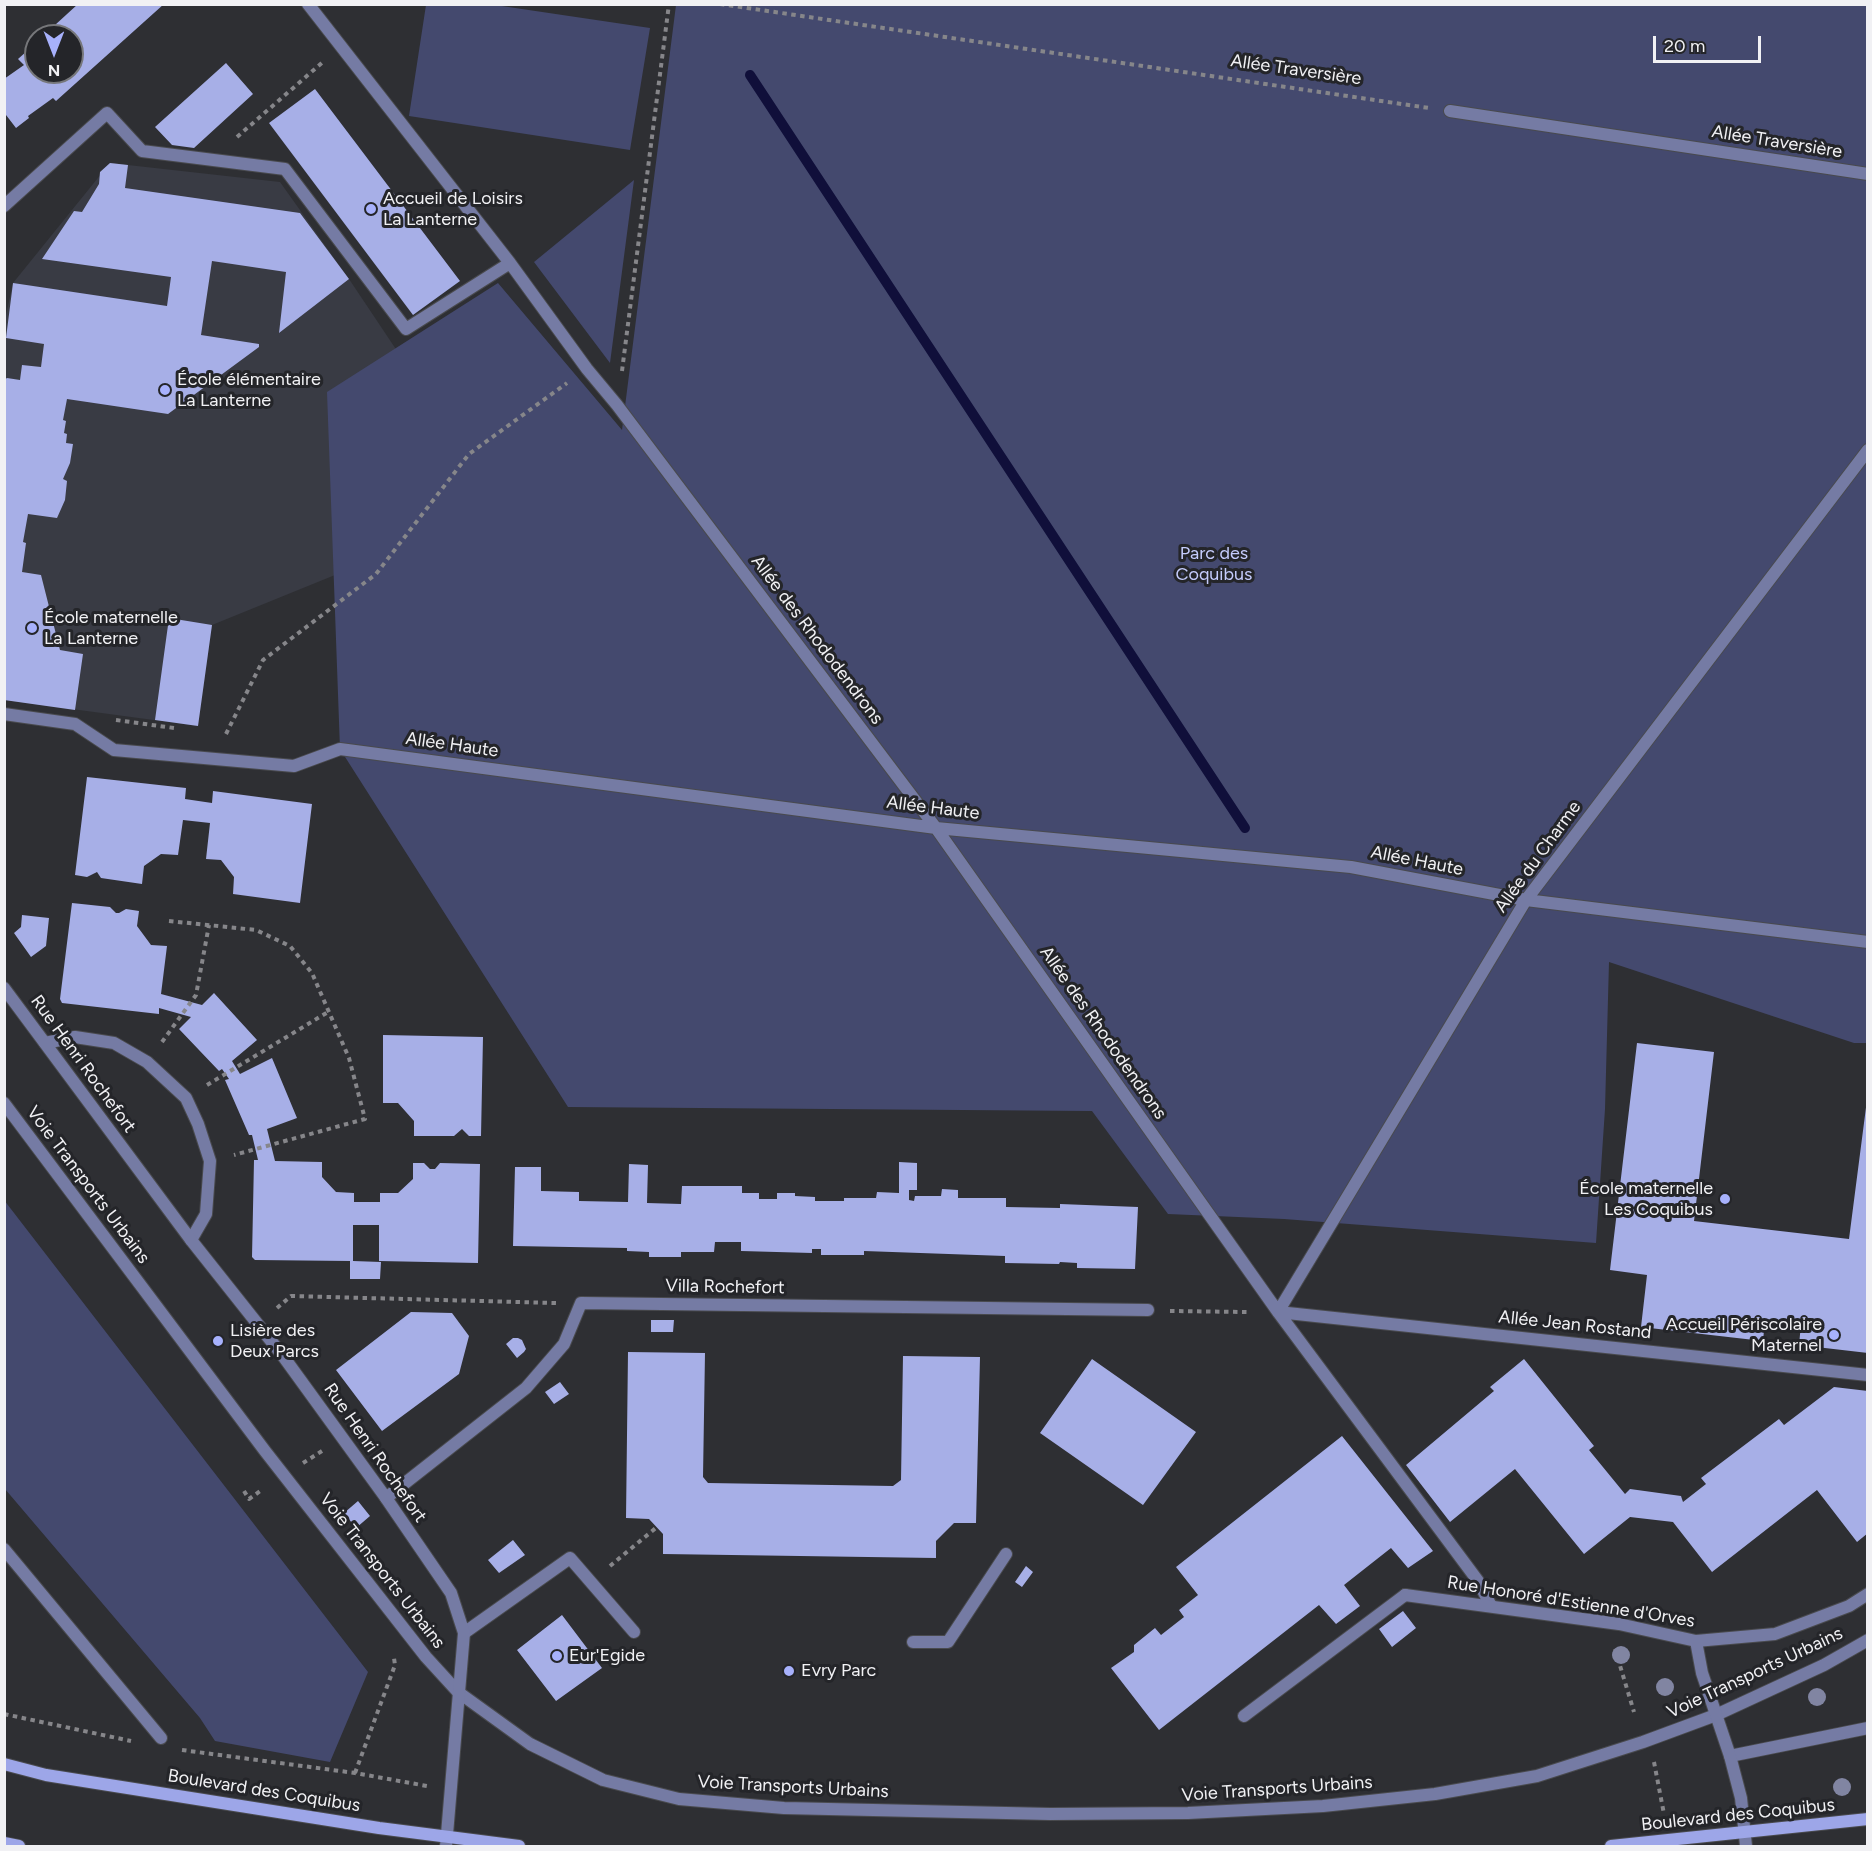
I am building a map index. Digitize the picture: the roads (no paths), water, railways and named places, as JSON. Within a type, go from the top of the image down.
[{"type":"main road","name":"Boulevard des Coquibus","points":[[4,1764],[46,1775],[379,1828],[446,1842],[519,1846]]},
{"type":"main road","name":"Boulevard des Coquibus","points":[[1611,1846],[1746,1840],[1868,1819]]},
{"type":"main road","points":[[4,1843],[20,1846]]},
{"type":"street","name":"Allée des Rhododendrons","points":[[308,4],[510,263],[587,369],[617,405],[936,828],[1278,1312],[1478,1581],[1491,1606]]},
{"type":"street","name":"Allée Traversière","points":[[1450,111],[1868,174]]},
{"type":"street","points":[[4,206],[107,113],[141,151],[285,169],[406,329],[510,263]]},
{"type":"street","name":"Allée du Charme","points":[[1278,1312],[1526,900],[1868,450]]},
{"type":"street","name":"Allée Haute","points":[[4,714],[75,724],[114,750],[294,766],[340,749],[936,828],[1351,867],[1526,900],[1868,942]]},
{"type":"street","name":"Rue Henri Rochefort","points":[[4,988],[190,1240],[283,1356],[386,1498],[451,1593],[464,1634],[446,1842]]},
{"type":"street","points":[[45,1043],[75,1037],[114,1043],[147,1062],[186,1098],[198,1124],[210,1161],[206,1214],[190,1240]]},
{"type":"street","name":"Voie Transports Urbains","points":[[4,1103],[266,1451],[426,1657],[458,1692],[530,1744],[603,1780],[680,1799],[784,1808],[1050,1814],[1188,1813],[1312,1807],[1435,1794],[1537,1776],[1643,1742],[1716,1715],[1824,1665],[1868,1640]]},
{"type":"street","name":"Villa Rochefort","points":[[386,1498],[526,1388],[564,1344],[581,1304],[1148,1310]]},
{"type":"street","name":"Allée Jean Rostand","points":[[1278,1312],[1868,1375]]},
{"type":"street","points":[[4,1549],[161,1738]]},
{"type":"street","points":[[913,1642],[948,1642],[1006,1554]]},
{"type":"street","points":[[464,1634],[570,1558],[634,1632]]},
{"type":"street","name":"Rue Honoré d'Estienne d'Orves","points":[[1244,1716],[1405,1595],[1619,1624],[1696,1641],[1774,1634],[1849,1606],[1868,1594]]},
{"type":"street","points":[[1696,1641],[1702,1673],[1742,1798],[1746,1840]]},
{"type":"street","points":[[1730,1756],[1868,1728]]},
{"type":"waterway","points":[[750,75],[1245,828]]},
{"type":"place","name":"Accueil de Loisirs La Lanterne","points":[[371,209]]},
{"type":"place","name":"École élémentaire La Lanterne","points":[[165,390]]},
{"type":"place","name":"École maternelle La Lanterne","points":[[32,628]]},
{"type":"place","name":"École maternelle Les Coquibus","points":[[1725,1199]]},
{"type":"place","name":"Accueil Périscolaire Maternel","points":[[1834,1335]]},
{"type":"place","name":"Lisière des Deux Parcs","points":[[218,1341]]},
{"type":"place","name":"Eur'Egide","points":[[557,1656]]},
{"type":"place","name":"Evry Parc","points":[[789,1671]]},
{"type":"park label","name":"Parc des Coquibus","points":[[1214,564]]}]
